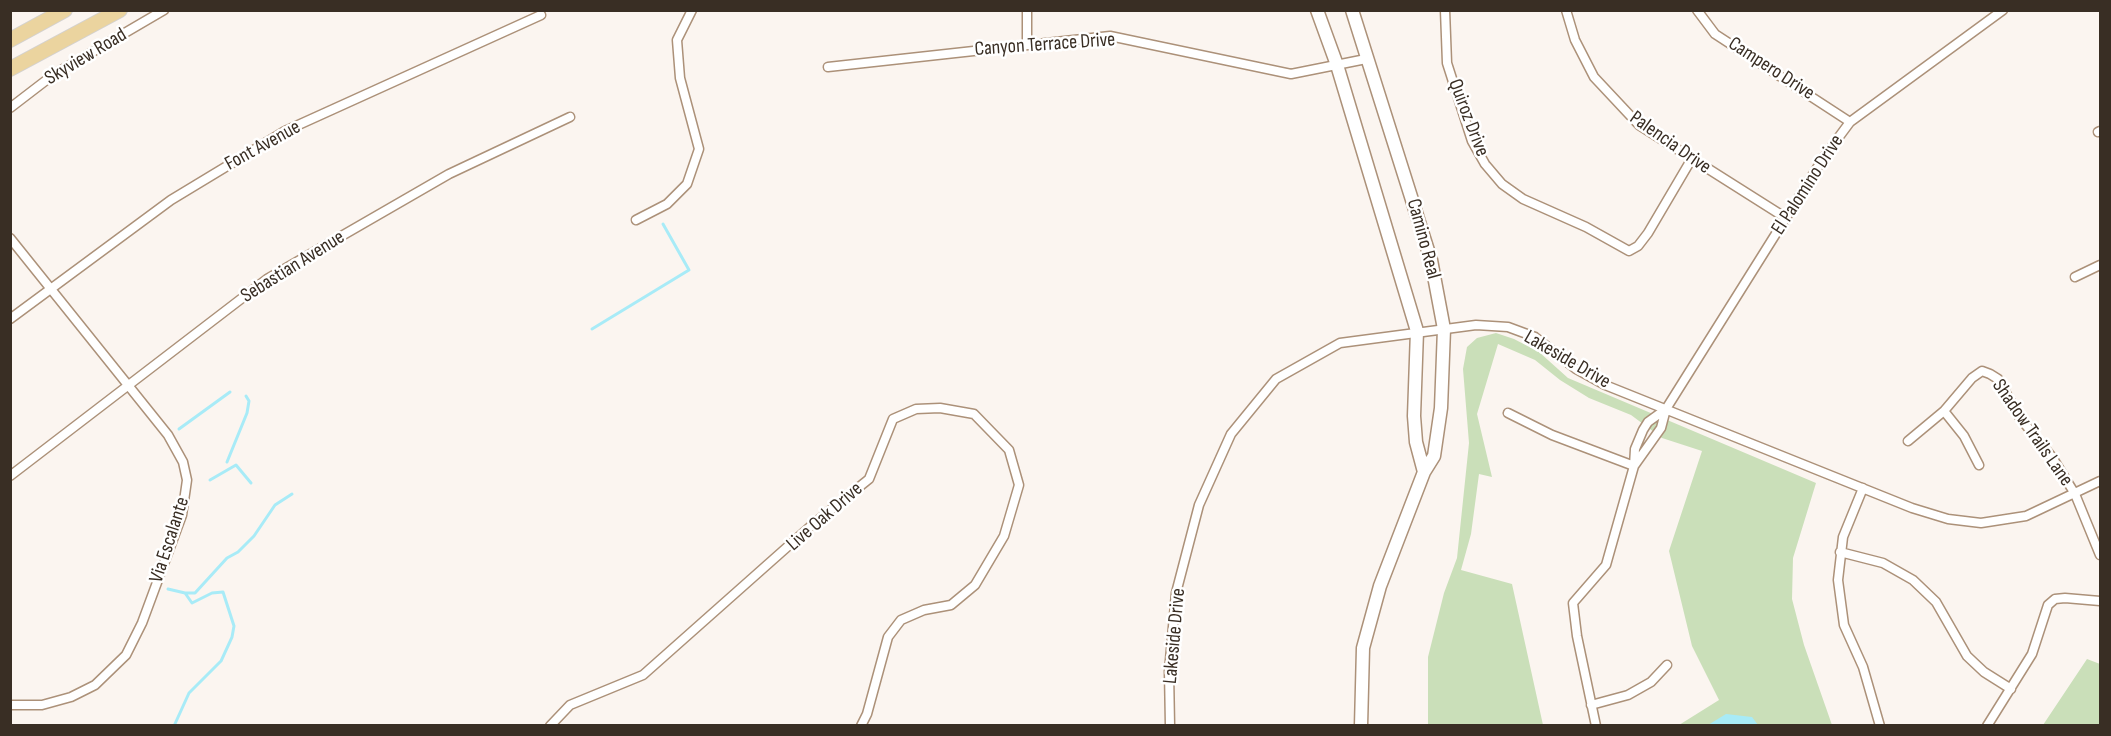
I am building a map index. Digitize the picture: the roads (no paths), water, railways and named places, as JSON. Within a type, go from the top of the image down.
[{"type":"main road","points":[[10,39],[65,10]]},
{"type":"main road","points":[[10,69],[120,10]]},
{"type":"main road","name":"Camino Real","points":[[1317,10],[1337,65],[1417,331],[1414,416],[1416,442],[1424,472]]},
{"type":"main road","name":"Camino Real","points":[[1352,10],[1428,249],[1444,329],[1441,408],[1434,456],[1424,472],[1380,586],[1364,648],[1361,726]]},
{"type":"street","name":"Skyview Road","points":[[10,108],[53,75],[164,10]]},
{"type":"street","points":[[636,220],[667,204],[687,184],[699,149],[680,78],[677,40],[692,10]]},
{"type":"street","points":[[1027,10],[1027,43]]},
{"type":"street","name":"Quiroz Drive","points":[[1445,10],[1447,63],[1472,141],[1485,164],[1502,184],[1523,199],[1586,227],[1629,251],[1638,246],[1648,233],[1691,159]]},
{"type":"street","name":"Palencia Drive","points":[[1566,10],[1583,57],[1594,77],[1639,126],[1786,218]]},
{"type":"street","name":"Campero Drive","points":[[1697,10],[1715,34],[1851,122]]},
{"type":"street","name":"El Palomino Drive","points":[[1596,726],[1577,636],[1573,603],[1606,565],[1634,466],[1635,449],[1648,422],[1665,409],[1824,157],[1851,122],[2003,10]]},
{"type":"street","name":"Font Avenue","points":[[10,319],[171,200],[285,131],[541,15]]},
{"type":"street","name":"Canyon Terrace Drive","points":[[828,67],[1027,43],[1110,36],[1291,74],[1366,59]]},
{"type":"street","name":"Sebastian Avenue","points":[[10,476],[267,279],[449,174],[570,117]]},
{"type":"street","name":"Via Escalante","points":[[10,238],[178,451],[187,480],[182,514],[153,594],[132,645],[118,665],[84,692],[42,705],[10,705]]},
{"type":"street","points":[[2075,277],[2100,265]]},
{"type":"street","name":"Lakeside Drive","points":[[1170,726],[1169,671],[1176,593],[1199,505],[1231,434],[1276,379],[1340,343],[1476,325],[1508,327],[1535,337],[1588,376],[1934,516],[1981,523],[2026,516],[2100,481]]},
{"type":"street","name":"Shadow Trails Lane","points":[[1908,441],[1944,411],[1972,378],[1982,371],[1998,379],[2020,418],[2052,457],[2075,494]]},
{"type":"street","name":"Live Oak Drive","points":[[550,726],[570,705],[643,675],[812,525],[868,479],[894,419],[916,410],[932,408],[974,414],[1009,450],[1019,485],[1004,536],[975,585],[951,605],[924,610],[901,620],[888,637],[867,714],[861,726]]},
{"type":"street","name":"El Palomino Drive","points":[[1634,466],[1661,428],[1665,409]]},
{"type":"street","points":[[1944,411],[1964,436],[1979,465]]},
{"type":"street","points":[[1508,413],[1552,435],[1634,466]]},
{"type":"street","points":[[1639,440],[1650,445]]},
{"type":"street","points":[[1863,488],[1840,552],[1838,580],[1844,625],[1863,667],[1880,726]]},
{"type":"street","points":[[2075,494],[2100,555]]},
{"type":"street","points":[[1840,552],[1883,562],[1913,580],[1936,602],[1967,656],[1984,672],[2011,689]]},
{"type":"street","points":[[1987,726],[2038,641],[2048,605],[2055,599],[2065,598],[2100,601]]},
{"type":"street","points":[[1591,705],[1628,695],[1651,682],[1667,665]]},
{"type":"water","points":[[1726,714],[1752,717],[1758,725],[1708,725]]},
{"type":"waterway","points":[[592,329],[689,270],[663,224]]},
{"type":"waterway","points":[[179,429],[230,392]]},
{"type":"waterway","points":[[227,462],[247,413],[249,401],[246,396]]},
{"type":"waterway","points":[[210,480],[236,465],[251,483]]},
{"type":"waterway","points":[[185,593],[195,593],[227,558],[238,552],[254,536],[275,505],[292,494]]},
{"type":"waterway","points":[[168,589],[185,593],[192,603],[212,593],[223,592],[234,626],[232,637],[221,661],[189,693],[174,726]]}]
